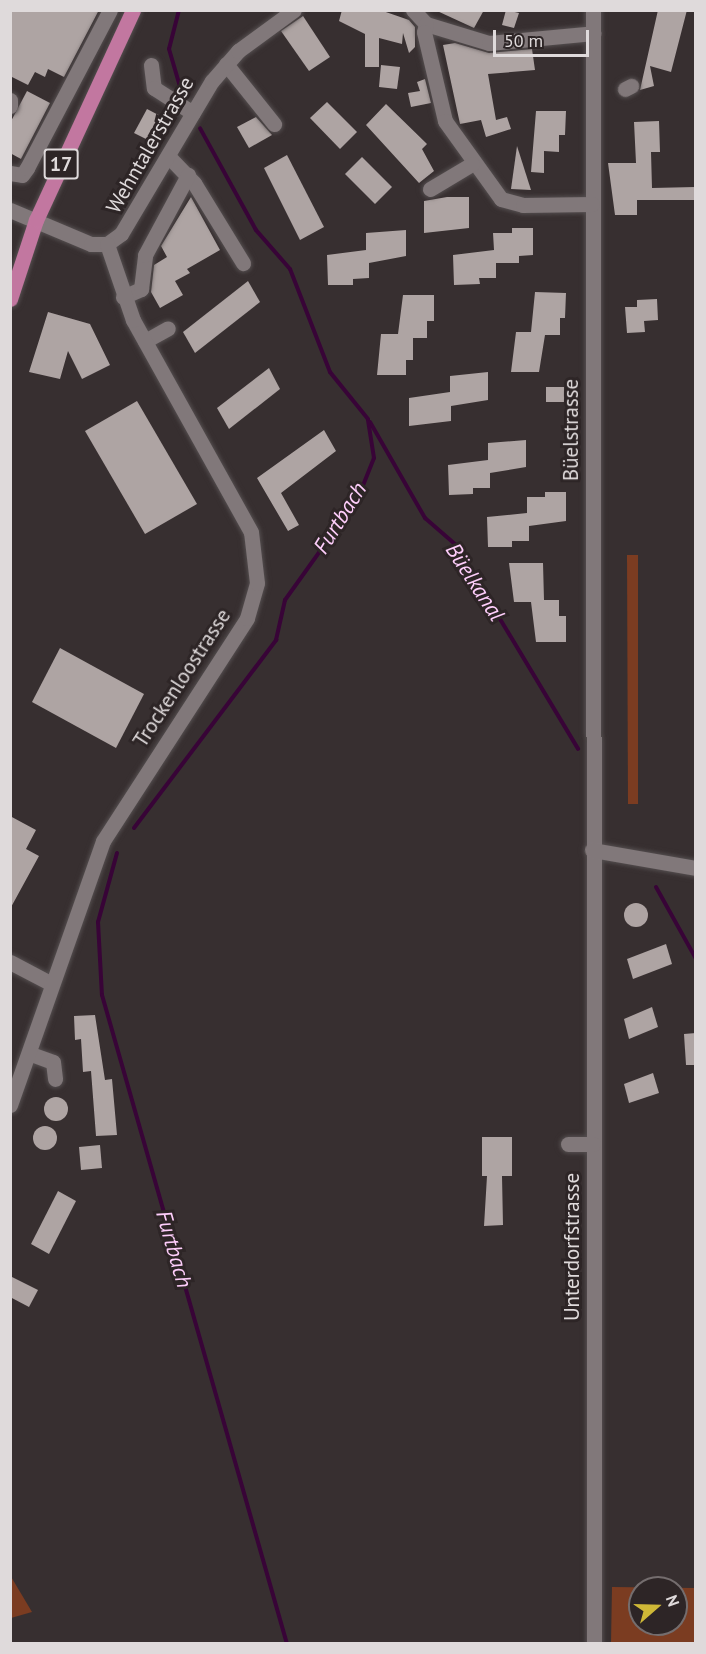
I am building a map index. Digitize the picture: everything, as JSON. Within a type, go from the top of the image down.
[{"type":"main road","name":"17","points":[[10,299],[36,220],[133,10]]},
{"type":"street","points":[[10,173],[22,175],[27,168],[110,10]]},
{"type":"street","name":"Wehntalerstrasse","points":[[10,210],[91,244],[107,244],[125,230],[193,113],[226,64],[268,25],[294,10]]},
{"type":"street","points":[[413,10],[426,24],[489,43],[594,33]]},
{"type":"street","name":"Büelstrasse","points":[[592,850],[593,10]]},
{"type":"street","points":[[426,24],[424,32],[445,121],[472,164],[510,203],[592,204]]},
{"type":"street","points":[[226,64],[274,124]]},
{"type":"street","points":[[151,65],[154,88],[193,113]]},
{"type":"street","points":[[10,100],[10,106]]},
{"type":"street","points":[[10,165],[25,160],[46,118],[57,109]]},
{"type":"street","points":[[169,157],[188,175],[243,262]]},
{"type":"street","points":[[430,189],[472,164]]},
{"type":"street","points":[[123,297],[141,289],[145,255],[188,175]]},
{"type":"street","name":"Trockenloostrasse","points":[[10,1105],[31,1054],[52,984],[103,841],[247,618],[257,583],[251,532],[123,297],[107,244]]},
{"type":"street","points":[[145,341],[168,328]]},
{"type":"street","points":[[592,850],[696,868]]},
{"type":"street","name":"Unterdorfstrasse","points":[[592,850],[594,1644]]},
{"type":"street","points":[[10,962],[52,984]]},
{"type":"street","points":[[31,1054],[53,1062],[55,1079]]},
{"type":"street","points":[[568,1144],[593,1144]]},
{"type":"shaded area","points":[[627,555],[638,555],[638,804],[628,804]]},
{"type":"shaded area","points":[[10,1575],[32,1612],[10,1618]]},
{"type":"shaded area","points":[[612,1587],[628,1587],[628,1636],[688,1636],[688,1588],[695,1588],[695,1643],[611,1643]]},
{"type":"building","points":[[10,10],[99,10],[64,77],[48,69],[45,77],[35,72],[28,85],[10,76]]},
{"type":"building","points":[[342,10],[380,10],[409,20],[415,27],[415,47],[409,53],[403,33],[402,44],[379,38],[379,67],[365,67],[365,34],[339,21]]},
{"type":"building","points":[[435,10],[484,10],[474,28]]},
{"type":"building","points":[[506,10],[519,13],[514,28],[502,25]]},
{"type":"building","points":[[658,10],[687,10],[671,72],[650,66],[654,86],[640,90]]},
{"type":"building","points":[[303,16],[330,57],[309,71],[281,31]]},
{"type":"building","points":[[455,43],[489,53],[532,49],[535,70],[488,74],[496,120],[507,117],[511,129],[486,137],[481,120],[460,124],[443,45]]},
{"type":"building","points":[[381,65],[400,67],[397,89],[379,87]]},
{"type":"building","points":[[425,79],[431,103],[411,107],[408,93],[420,91],[417,82]]},
{"type":"building","points":[[27,91],[50,103],[21,159],[10,153],[10,123]]},
{"type":"building","points":[[327,102],[357,132],[340,149],[310,118]]},
{"type":"building","points":[[386,104],[427,144],[422,149],[434,171],[419,183],[366,125]]},
{"type":"building","points":[[147,109],[172,122],[160,146],[134,133]]},
{"type":"building","points":[[536,111],[566,111],[565,135],[559,135],[559,152],[544,151],[544,173],[531,172]]},
{"type":"building","points":[[256,117],[272,135],[249,148],[237,127]]},
{"type":"building","points":[[659,121],[660,152],[651,152],[652,188],[695,187],[696,200],[637,200],[637,215],[615,215],[608,163],[636,163],[634,122]]},
{"type":"building","points":[[517,146],[531,190],[511,189]]},
{"type":"building","points":[[287,155],[324,227],[300,240],[264,168]]},
{"type":"building","points":[[362,157],[392,187],[375,204],[345,174]]},
{"type":"building","points":[[191,197],[220,250],[187,269],[190,273],[175,281],[183,295],[160,308],[151,292],[154,265],[167,257],[161,246]]},
{"type":"building","points":[[447,197],[469,197],[469,228],[424,233],[424,201]]},
{"type":"building","points":[[512,228],[533,228],[533,255],[519,256],[519,263],[496,263],[496,278],[479,278],[480,284],[454,285],[453,255],[494,250],[493,233],[512,233]]},
{"type":"building","points":[[406,230],[406,256],[369,263],[369,278],[353,279],[353,285],[328,285],[327,255],[366,250],[366,233]]},
{"type":"building","points":[[248,281],[260,302],[195,353],[183,332]]},
{"type":"building","points":[[535,292],[566,293],[565,318],[560,318],[560,335],[545,335],[539,372],[511,372],[516,332],[531,332]]},
{"type":"building","points":[[403,295],[434,295],[434,321],[427,321],[427,338],[413,338],[413,360],[406,360],[406,375],[377,375],[381,334],[398,334]]},
{"type":"building","points":[[657,299],[658,320],[644,321],[645,332],[627,333],[625,307],[637,307],[637,300]]},
{"type":"building","points":[[48,312],[90,324],[110,365],[82,379],[68,351],[60,379],[29,372]]},
{"type":"building","points":[[269,368],[280,389],[229,429],[217,408]]},
{"type":"building","points":[[488,372],[488,400],[451,406],[451,421],[409,426],[409,398],[450,392],[450,376]]},
{"type":"building","points":[[546,387],[564,387],[564,402],[546,402]]},
{"type":"building","points":[[137,401],[197,504],[145,534],[85,431]]},
{"type":"building","points":[[324,430],[336,451],[281,493],[299,525],[288,531],[257,478]]},
{"type":"building","points":[[526,440],[526,467],[490,473],[490,488],[473,488],[473,494],[449,495],[448,465],[488,460],[488,443]]},
{"type":"building","points":[[545,492],[566,492],[566,521],[529,526],[529,541],[512,541],[512,547],[488,547],[487,517],[527,513],[527,497],[545,497]]},
{"type":"building","points":[[509,563],[543,563],[544,600],[559,600],[559,616],[566,616],[566,642],[536,642],[531,602],[514,602]]},
{"type":"building","points":[[60,648],[144,694],[116,748],[32,702]]},
{"type":"building","points":[[10,816],[36,830],[26,849],[39,856],[10,909]]},
{"type":"building","points":[[636,903],[644,907],[648,915],[644,923],[636,927],[628,923],[624,915],[628,907]]},
{"type":"building","points":[[666,944],[672,964],[633,979],[627,959]]},
{"type":"building","points":[[652,1007],[658,1027],[629,1039],[624,1019]]},
{"type":"building","points":[[95,1015],[105,1080],[112,1079],[117,1135],[96,1136],[91,1071],[83,1072],[81,1039],[75,1040],[74,1016]]},
{"type":"building","points":[[696,1033],[696,1065],[686,1065],[684,1034]]},
{"type":"building","points":[[653,1073],[659,1093],[629,1103],[624,1084]]},
{"type":"building","points":[[51,1097],[61,1097],[68,1104],[68,1114],[61,1121],[51,1121],[44,1114],[44,1104]]},
{"type":"building","points":[[45,1126],[54,1129],[57,1138],[54,1147],[45,1150],[36,1147],[33,1138],[36,1129]]},
{"type":"building","points":[[482,1137],[512,1137],[512,1176],[502,1176],[503,1225],[484,1226],[487,1176],[482,1176]]},
{"type":"building","points":[[100,1145],[102,1168],[81,1170],[79,1147]]},
{"type":"building","points":[[58,1191],[76,1201],[49,1254],[31,1244]]},
{"type":"building","points":[[10,1276],[38,1290],[29,1307],[10,1297]]},
{"type":"waterway","name":"Furtbach","points":[[179,10],[169,49],[183,97]]},
{"type":"waterway","name":"Furtbach","points":[[134,828],[276,640],[285,600],[358,498],[374,458],[368,419],[330,372],[290,269],[256,230],[200,128]]},
{"type":"waterway","name":"Büelkanal","points":[[370,422],[425,518],[455,544],[578,749]]},
{"type":"waterway","name":"Furtbach","points":[[117,853],[98,922],[102,995],[287,1644]]},
{"type":"waterway","points":[[656,887],[696,959]]}]
